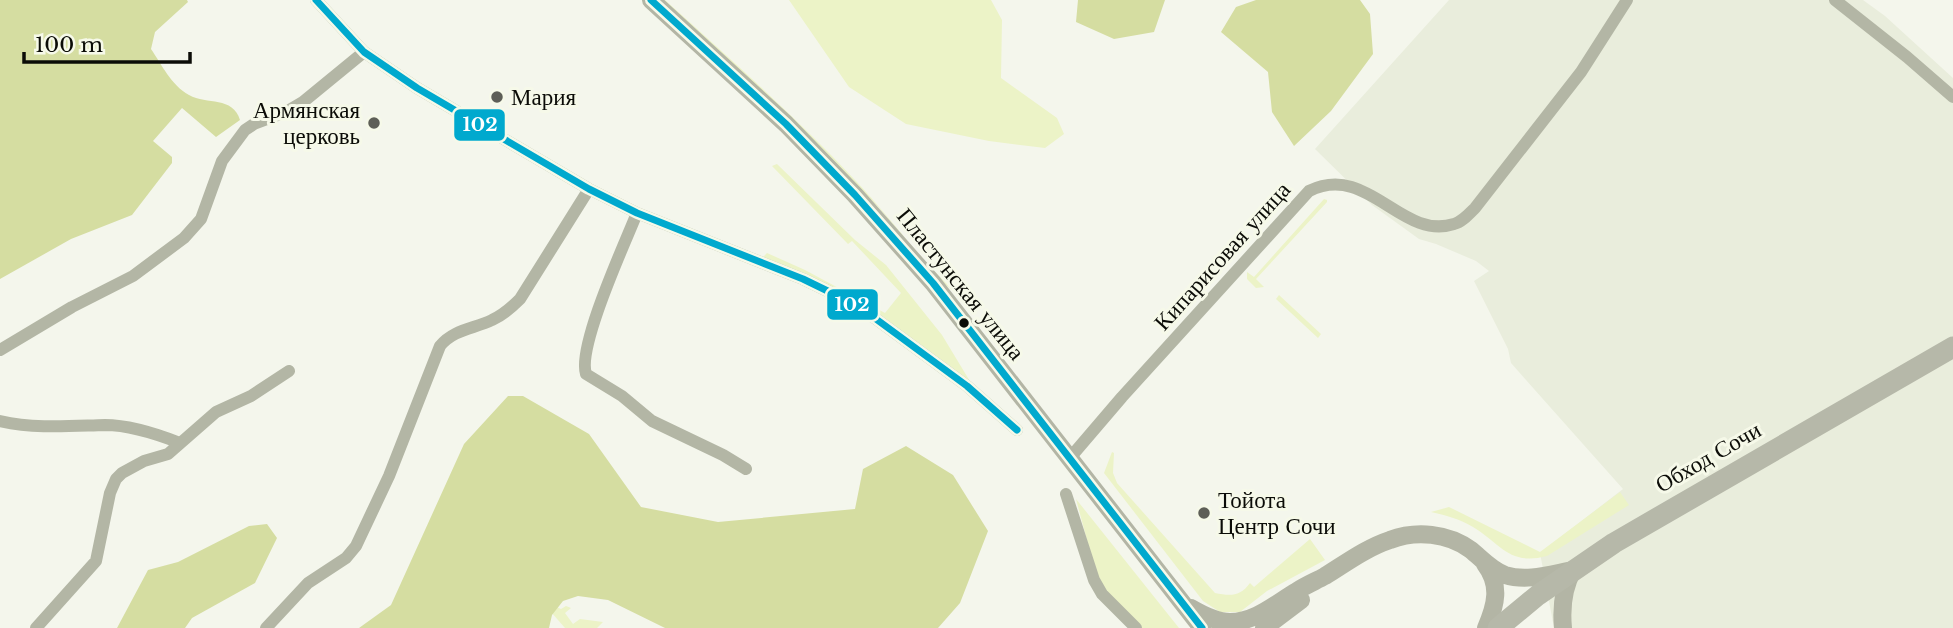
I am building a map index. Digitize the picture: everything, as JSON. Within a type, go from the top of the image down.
[{"type":"highway","name":"Обход Сочи","points":[[1498,628],[1573,570],[1673,507],[1953,347]]},
{"type":"main road","name":"Пластунская улица","points":[[651,0],[786,124],[855,195],[933,283],[1202,628]]},
{"type":"main road","points":[[1244,628],[1264,624],[1299,589],[1391,539],[1424,534],[1456,541],[1495,570],[1514,577],[1541,576],[1573,570]]},
{"type":"main road","points":[[1483,561],[1494,580],[1496,592],[1494,608],[1486,628]]},
{"type":"main road","points":[[1563,628],[1564,592],[1573,570]]},
{"type":"main road","points":[[1184,605],[1216,620],[1264,624]]},
{"type":"street","points":[[316,0],[364,52],[416,88],[637,214],[770,265],[840,297],[876,319],[957,379],[1017,430]]},
{"type":"street","name":"Кипарисовая улица","points":[[1069,460],[1122,397],[1309,191],[1333,183],[1361,190],[1427,226],[1454,225],[1462,220],[1475,208],[1581,72],[1627,0]]},
{"type":"street","points":[[1835,0],[1953,97]]},
{"type":"street","points":[[0,350],[72,307],[133,276],[184,238],[201,219],[222,161],[245,130],[303,102],[364,52]]},
{"type":"street","points":[[266,628],[308,583],[346,558],[356,546],[389,476],[440,346],[453,334],[492,320],[508,311],[520,299],[589,189]]},
{"type":"street","points":[[637,214],[584,355],[586,374],[622,396],[652,421],[746,469]]},
{"type":"street","points":[[36,628],[96,561],[100,551],[104,512],[116,479],[131,466],[168,454],[216,412],[251,396],[289,371]]},
{"type":"street","points":[[0,421],[28,427],[118,427],[161,435],[180,443]]},
{"type":"street","points":[[1066,494],[1094,580],[1102,594],[1136,628]]},
{"type":"shaded area","points":[[1449,0],[1863,0],[1885,16],[1953,78],[1953,628],[1554,628],[1540,553],[1623,489],[1511,363],[1508,349],[1474,281],[1489,271],[1476,261],[1419,239],[1372,205],[1315,149]]},
{"type":"green space","points":[[0,0],[187,0],[188,2],[155,32],[151,49],[167,74],[183,91],[196,98],[232,107],[240,120],[216,137],[182,108],[153,141],[172,157],[172,163],[132,215],[71,239],[0,279]]},
{"type":"green space","points":[[662,0],[809,133],[868,194],[965,301],[941,281],[879,208],[806,133]]},
{"type":"green space","points":[[789,0],[991,0],[1002,20],[1001,78],[1057,118],[1064,134],[1045,148],[989,141],[906,124],[849,87]]},
{"type":"green space","points":[[1078,0],[1165,0],[1154,32],[1114,39],[1076,22]]},
{"type":"green space","points":[[1256,0],[1360,0],[1370,14],[1373,54],[1331,111],[1294,146],[1272,112],[1268,72],[1221,32],[1236,7]]},
{"type":"green space","points":[[777,164],[855,240],[886,265],[942,335],[971,383],[763,257],[767,253],[805,270],[885,313],[901,293],[852,241],[848,244],[772,166]]},
{"type":"green space","points":[[1324,199],[1327,202],[1256,279],[1264,287],[1256,288],[1247,279],[1247,272],[1254,277]]},
{"type":"green space","points":[[1279,295],[1321,334],[1318,338],[1276,299]]},
{"type":"green space","points":[[508,396],[523,396],[589,434],[641,507],[718,522],[855,509],[863,469],[906,446],[953,475],[988,531],[960,603],[938,628],[665,628],[608,600],[578,596],[563,601],[552,615],[549,628],[359,628],[391,605],[464,444]]},
{"type":"green space","points":[[1112,452],[1113,473],[1117,483],[1215,593],[1234,594],[1250,583],[1254,587],[1310,539],[1325,560],[1267,591],[1240,612],[1220,612],[1203,601],[1104,473]]},
{"type":"green space","points":[[1620,492],[1629,505],[1547,556],[1534,558],[1514,556],[1468,524],[1431,512],[1449,507],[1540,552]]},
{"type":"green space","points":[[1076,499],[1179,628],[1140,628],[1111,599],[1096,574]]},
{"type":"green space","points":[[267,524],[277,538],[255,583],[192,618],[185,628],[117,628],[148,570],[178,562],[249,526]]},
{"type":"green space","points":[[552,605],[561,609],[566,606],[571,608],[565,613],[573,624],[580,619],[603,622],[597,628],[565,628],[551,612]]},
{"type":"transit line","name":"102","points":[[316,0],[364,52],[417,88],[589,189],[637,213],[803,279],[840,297],[876,319],[967,386],[1017,430]]},
{"type":"transit line","name":"102","points":[[651,0],[786,124],[855,195],[933,283],[1202,628]]},
{"type":"place","name":"Мария","points":[[497,97]]},
{"type":"place","name":"Армянская церковь","points":[[374,123]]},
{"type":"place","name":"Тойота Центр Сочи","points":[[1204,513]]}]
